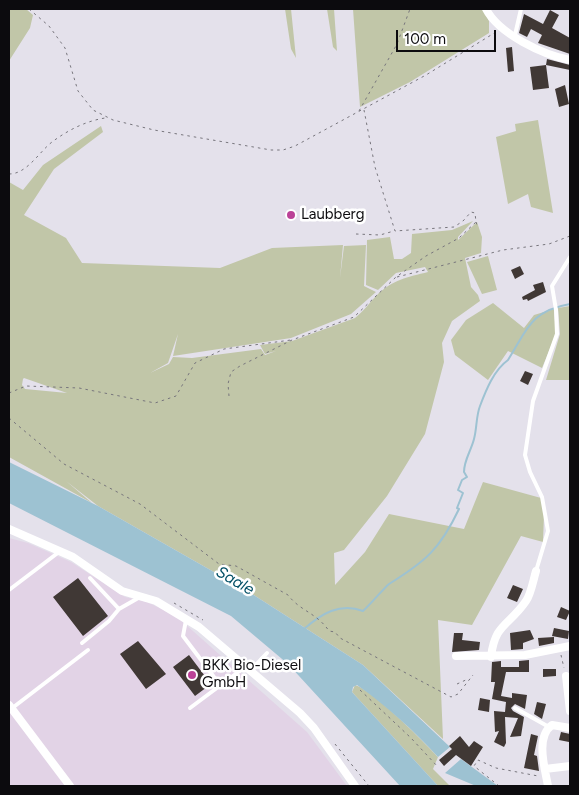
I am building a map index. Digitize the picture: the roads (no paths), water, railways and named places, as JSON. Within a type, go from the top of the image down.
[{"type":"street","points":[[486,9],[501,29],[559,58],[570,60]]},
{"type":"street","points":[[9,529],[85,564],[122,591],[156,601],[199,627],[300,712],[314,728],[355,786]]},
{"type":"street","points":[[491,657],[495,636],[500,627],[527,600],[536,571]]},
{"type":"street","points":[[456,656],[491,657],[525,655],[570,646]]},
{"type":"street","points":[[566,676],[570,711]]},
{"type":"street","points":[[10,707],[70,786]]},
{"type":"street","points":[[548,786],[544,738],[549,727],[552,725],[570,728]]},
{"type":"street","points":[[546,773],[570,766]]},
{"type":"lane","points":[[514,36],[521,9]]},
{"type":"lane","points":[[536,571],[548,531],[542,497],[530,472],[525,455],[533,401],[557,334],[556,308],[552,286],[570,257]]},
{"type":"lane","points":[[9,590],[59,551]]},
{"type":"lane","points":[[90,578],[119,609]]},
{"type":"lane","points":[[82,644],[109,621],[119,609],[140,596]]},
{"type":"lane","points":[[186,619],[183,636],[220,685]]},
{"type":"lane","points":[[10,707],[88,650]]},
{"type":"lane","points":[[190,708],[220,685],[248,669],[267,653]]},
{"type":"lane","points":[[515,708],[549,727]]},
{"type":"water","points":[[9,462],[98,506],[249,592],[363,665],[450,747],[438,757],[410,728],[379,701],[357,685],[353,687],[352,692],[438,786],[400,786],[288,664],[231,616],[9,503]]},
{"type":"water","points":[[461,759],[498,786],[476,786],[445,773]]},
{"type":"waterway","points":[[304,629],[331,611],[346,608],[363,611],[389,584],[431,553],[445,534],[459,509],[457,508],[463,493],[458,490],[462,480],[467,477],[464,472],[465,463],[474,439],[479,410],[491,381],[508,360],[531,323],[546,311],[570,304]]},
{"type":"place","name":"Laubberg","points":[[291,215]]},
{"type":"place","name":"BKK Bio-Diesel GmbH","points":[[192,675]]},
{"type":"water label","name":"Saale","points":[[235,581]]}]
